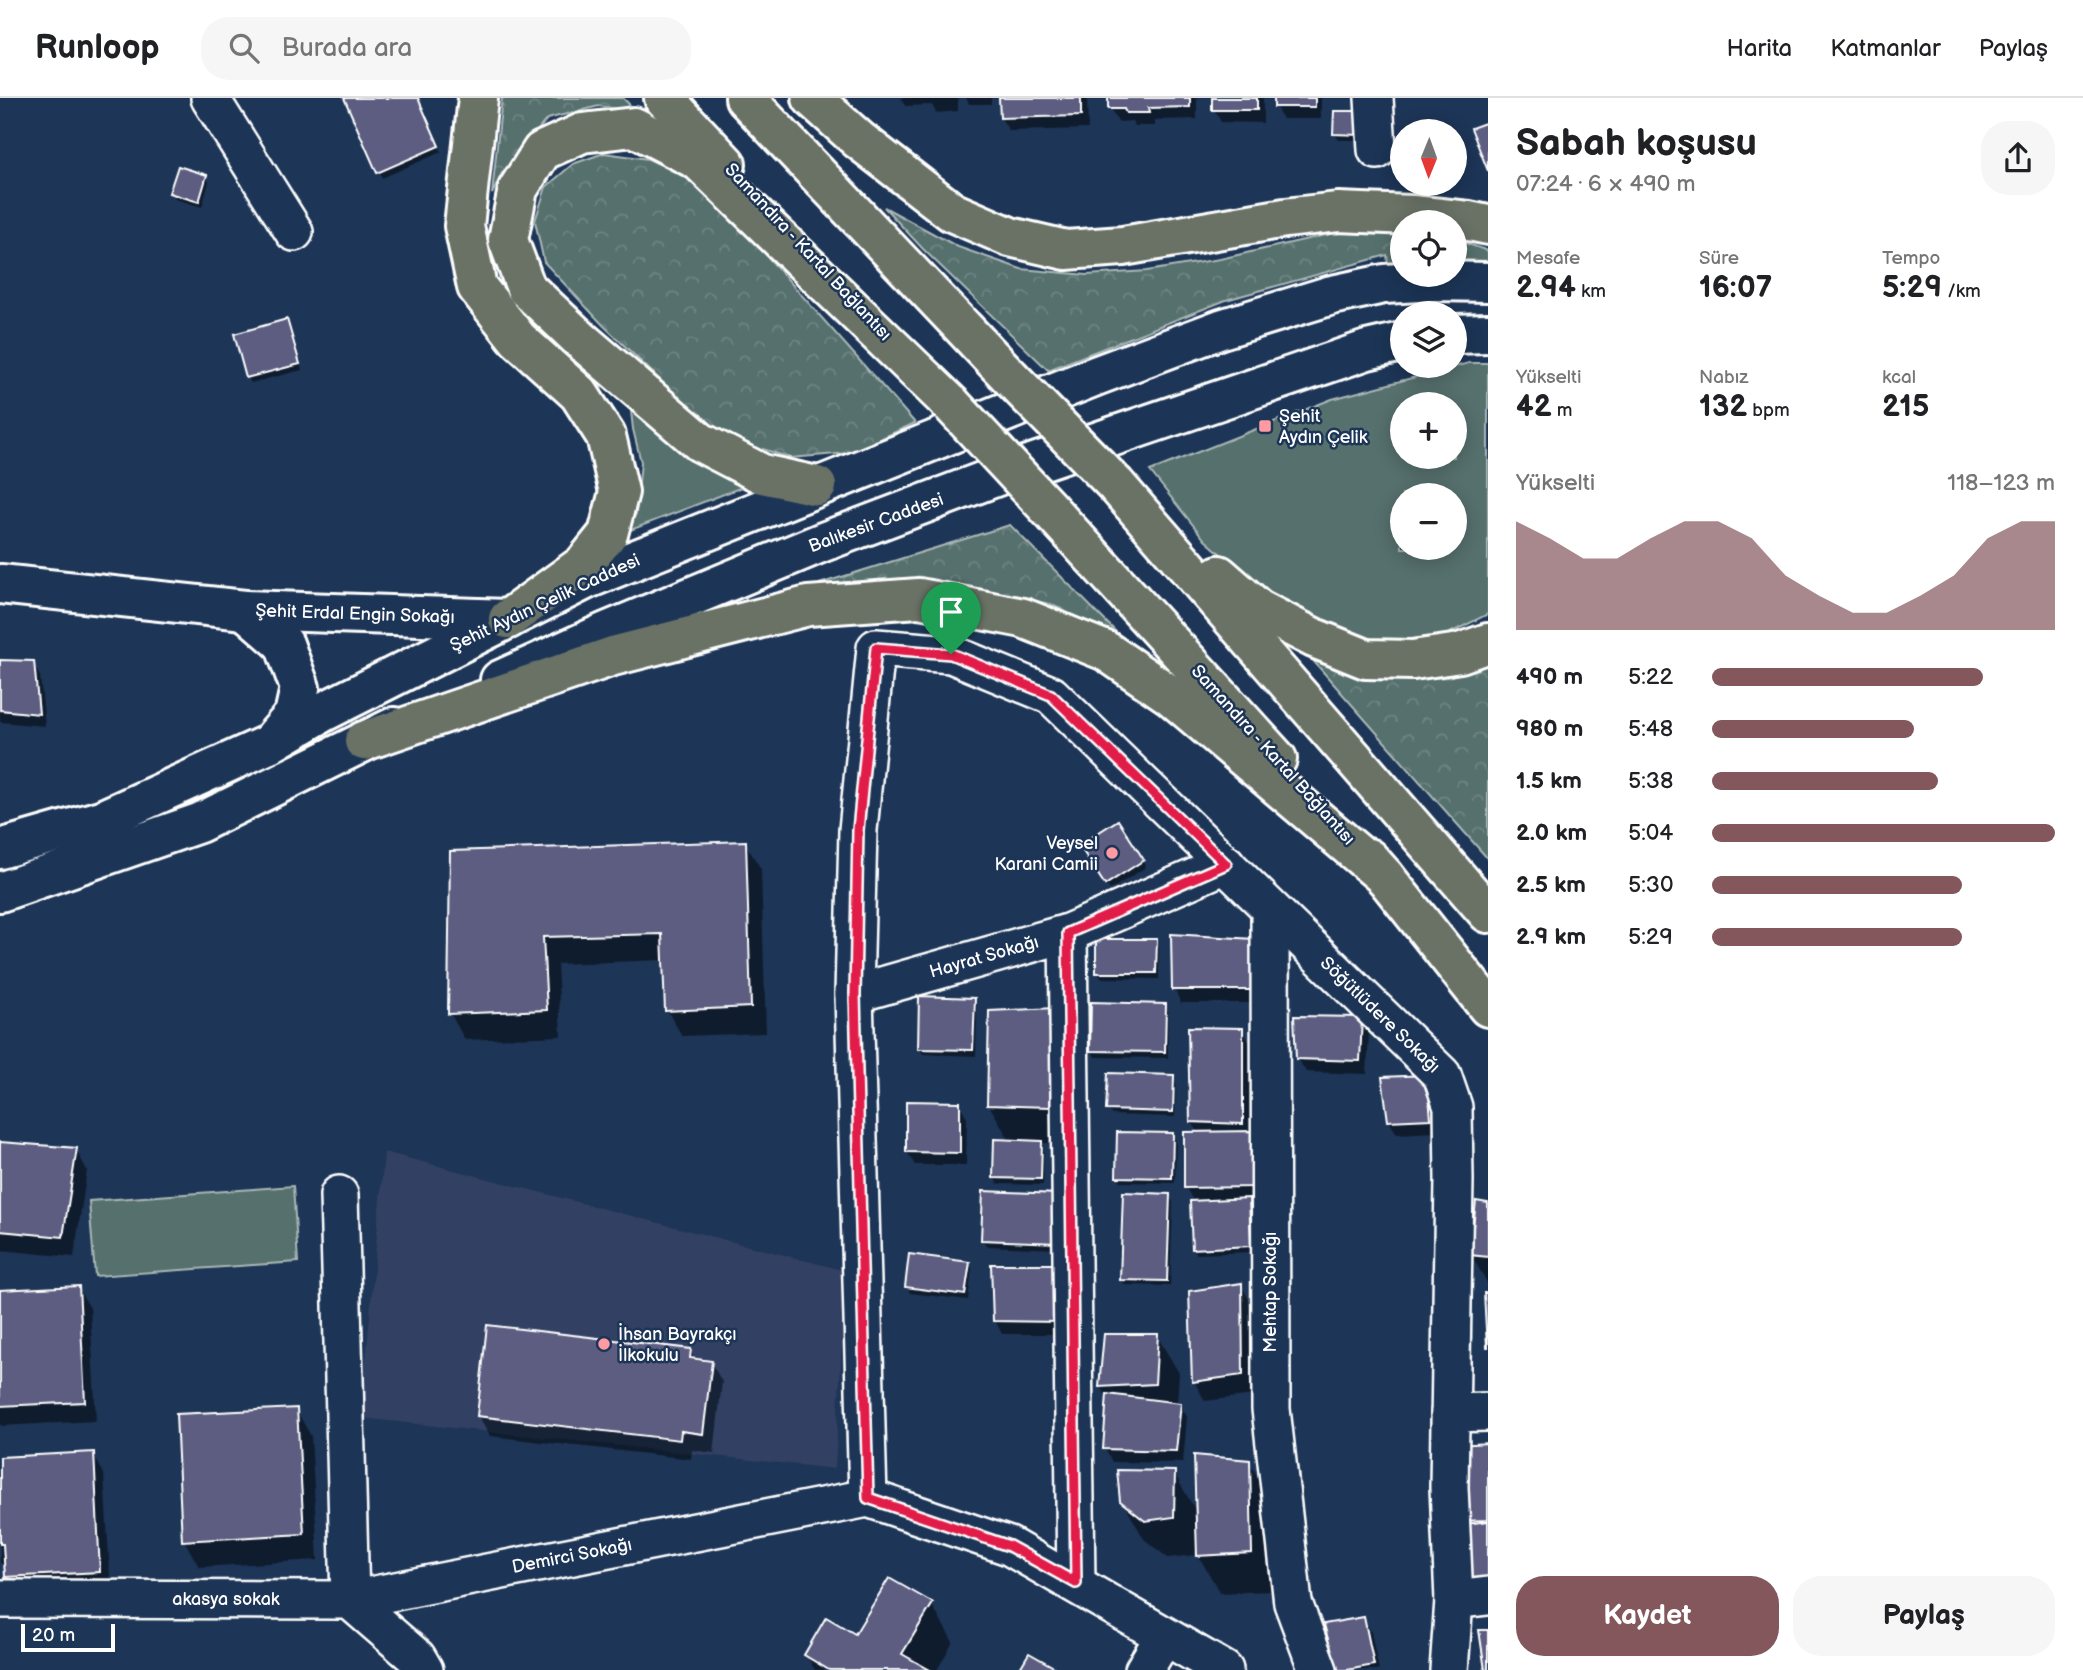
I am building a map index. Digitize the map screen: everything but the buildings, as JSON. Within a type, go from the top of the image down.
[{"type":"highway","points":[[478,98],[464,226],[477,287],[518,339],[579,394],[606,436],[619,492],[608,534],[584,564],[508,618]]},
{"type":"highway","name":"Samandıra - Kartal Bağlantısı","points":[[664,98],[1050,510],[1385,877],[1488,1007]]},
{"type":"highway","points":[[745,98],[1116,485],[1488,913]]},
{"type":"highway","points":[[813,98],[859,140],[952,212],[1010,237],[1066,250],[1123,246],[1285,218],[1338,212],[1412,215],[1488,225]]},
{"type":"highway","points":[[817,486],[762,474],[700,442],[582,341],[526,288],[508,240],[517,189],[542,151],[582,133],[634,127],[699,161],[952,405]]},
{"type":"highway","points":[[1116,485],[1258,609],[1314,638],[1366,659],[1413,660],[1460,653],[1488,643]]},
{"type":"highway","points":[[364,741],[613,656],[795,609],[919,598],[1023,618],[1105,651],[1171,695],[1385,877]]},
{"type":"main road","name":"Şehit Aydın Çelik Caddesi","points":[[0,849],[101,820],[269,744],[326,712],[587,579],[1098,374],[1332,295],[1384,284],[1488,282]]},
{"type":"main road","points":[[1467,334],[1488,333]]},
{"type":"main road","name":"Balıkesir Caddesi","points":[[364,741],[606,632],[823,542],[1008,472],[1367,350],[1390,345]]},
{"type":"main road","name":"Şehit Erdal Engin Sokağı","points":[[0,584],[245,610],[508,618]]},
{"type":"main road","name":"Şehit Erdal Engin Sokağı","points":[[245,610],[284,644],[300,688],[294,715],[269,744]]},
{"type":"main road","points":[[0,892],[199,823],[364,741]]},
{"type":"street","points":[[210,98],[294,232]]},
{"type":"street","points":[[1374,98],[1377,150]]},
{"type":"street","name":"Söğütlüdere Sokağı","points":[[855,994],[858,830],[876,648],[951,654],[1051,695],[1442,1075],[1453,1107],[1449,1486],[1471,1598],[1449,1670]]},
{"type":"street","name":"Hayrat Sokağı","points":[[855,994],[1068,933],[1226,864]]},
{"type":"street","name":"Mehtap Sokağı","points":[[1270,909],[1271,1409],[1293,1602],[1318,1670]]},
{"type":"street","points":[[1068,933],[1076,1583]]},
{"type":"street","points":[[855,994],[868,1498]]},
{"type":"street","points":[[339,1195],[350,1600],[417,1658],[424,1670]]},
{"type":"street","points":[[1450,1413],[1488,1412]]},
{"type":"street","name":"Demirci Sokağı","points":[[350,1600],[868,1498],[1009,1546],[1224,1670]]},
{"type":"street","name":"akasya sokak","points":[[0,1599],[350,1600]]},
{"type":"street","points":[[1144,1670],[1164,1636]]},
{"type":"shaded area","name":"İhsan Bayrakçı İlkokulu","points":[[384,1152],[846,1271],[835,1469],[361,1418]]},
{"type":"green space","points":[[502,98],[623,98],[637,112],[599,106],[547,119],[502,173],[492,194]]},
{"type":"green space","points":[[604,153],[648,159],[704,185],[915,423],[849,453],[790,458],[763,449],[759,457],[711,429],[603,325],[544,262],[535,221],[546,187],[573,164]]},
{"type":"green space","points":[[884,207],[958,247],[1021,269],[1087,275],[1147,271],[1220,259],[1330,234],[1390,230],[1390,266],[1387,255],[1226,300],[1048,370],[923,249]]},
{"type":"green space","points":[[1467,244],[1488,251],[1488,264],[1467,264]]},
{"type":"green space","points":[[1488,363],[1488,614],[1448,634],[1386,643],[1318,625],[1262,590],[1205,540],[1150,471],[1332,399],[1412,378],[1467,378],[1467,364]]},
{"type":"green space","points":[[630,402],[750,484],[623,533],[636,514],[641,462]]},
{"type":"green space","points":[[1010,525],[1124,640],[1050,604],[985,590],[922,582],[819,584]]},
{"type":"green space","points":[[1309,656],[1353,674],[1394,680],[1448,677],[1488,664],[1488,859]]},
{"type":"green space","points":[[293,1186],[298,1262],[95,1276],[89,1201]]},
{"type":"place","name":"Şehit Aydın Çelik","points":[[1265,426]]},
{"type":"place","name":"Veysel Karani Camii","points":[[1112,853]]},
{"type":"place","name":"İhsan Bayrakçı İlkokulu","points":[[604,1344]]},
{"type":"route","points":[[876,648],[951,654],[1051,695],[1226,864],[1068,933],[1076,1583],[1009,1546],[868,1498],[855,994],[858,830],[876,648]]}]
